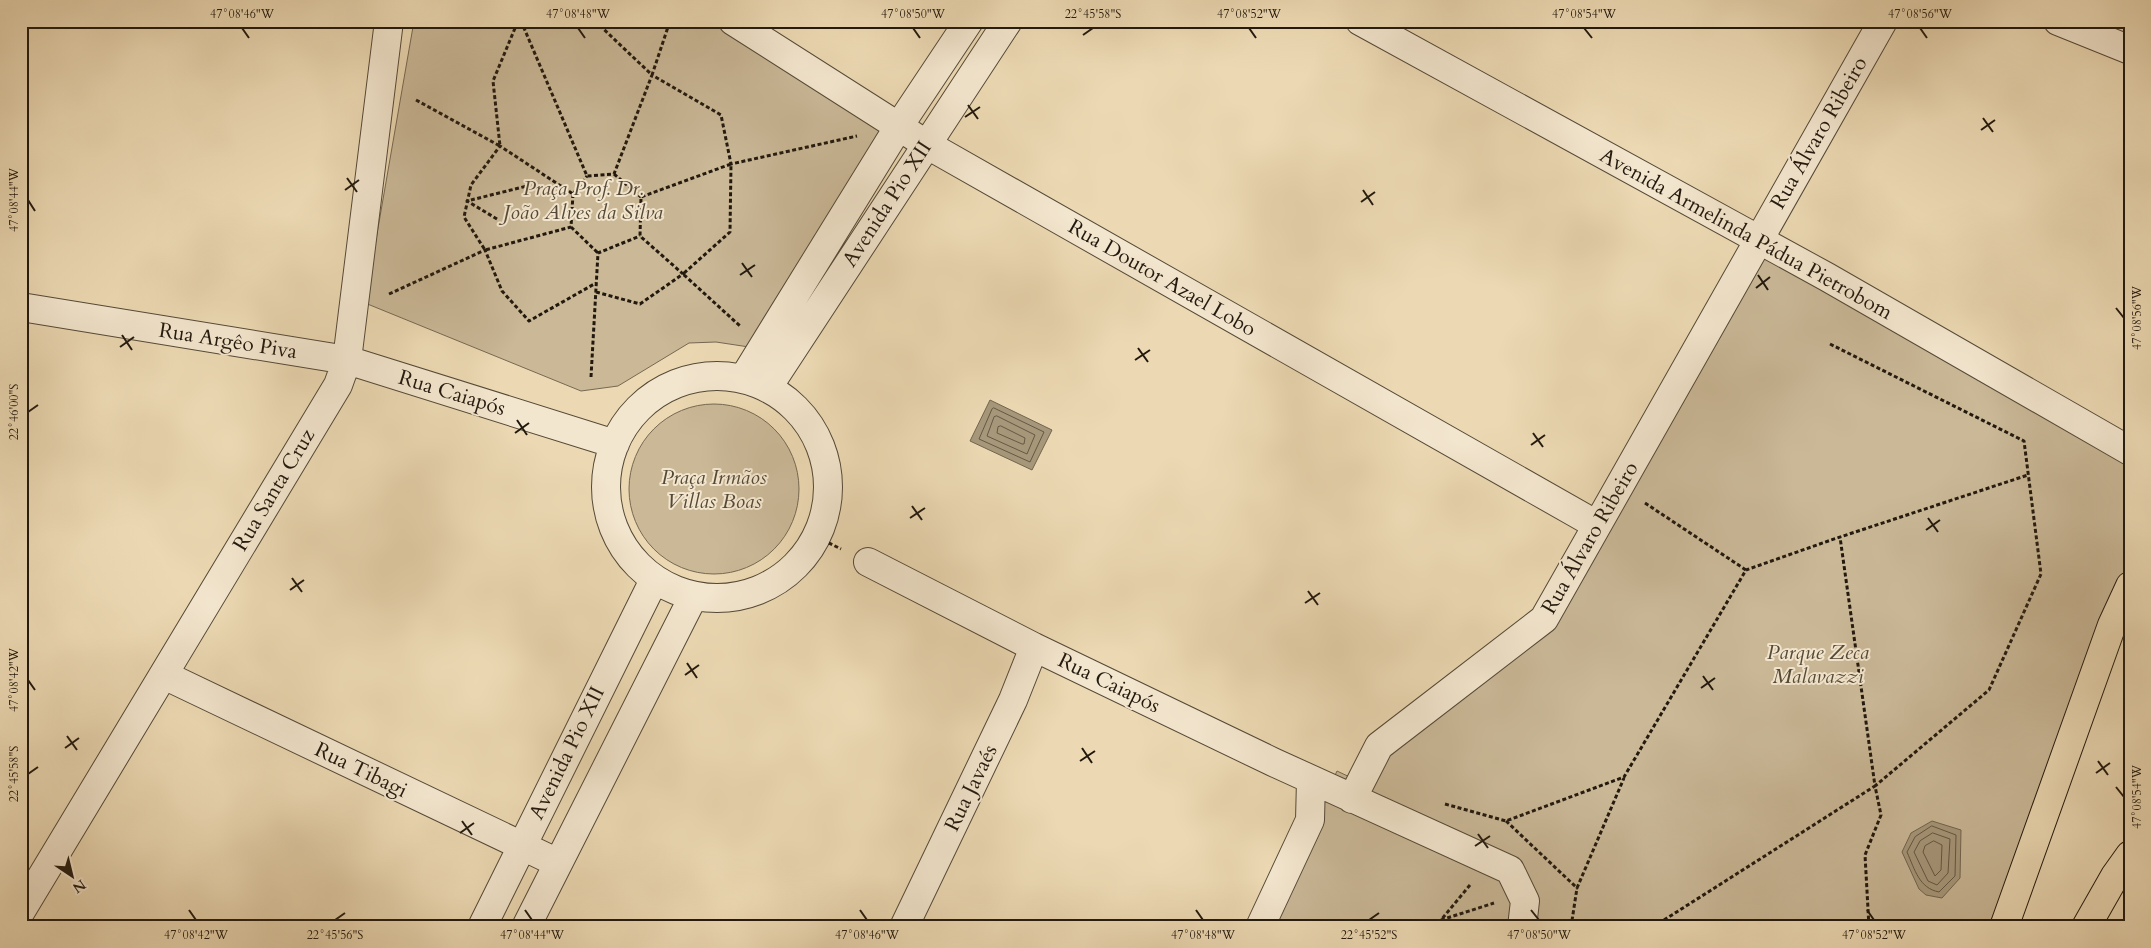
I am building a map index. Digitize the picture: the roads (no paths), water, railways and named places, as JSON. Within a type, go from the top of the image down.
[{"type":"main road","points":[[2004,927],[2112,626],[2130,586]]},
{"type":"main road","points":[[2086,927],[2115,876],[2130,855]]},
{"type":"street","name":"Rua Santa Cruz","points":[[25,898],[164,675],[338,385],[346,360],[389,21]]},
{"type":"street","name":"Rua Doutor Azael Lobo","points":[[732,21],[926,144],[1597,525]]},
{"type":"street","name":"Avenida Pio XII","points":[[755,383],[899,126],[969,21]]},
{"type":"street","name":"Avenida Pio XII","points":[[755,383],[926,144],[1008,21]]},
{"type":"street","name":"Avenida Armelinda Pádua Pietrobom","points":[[1360,21],[1827,277],[2130,451]]},
{"type":"street","name":"Rua Álvaro Ribeiro","points":[[1352,799],[1379,746],[1544,619],[1883,21]]},
{"type":"street","points":[[2058,21],[2130,50]]},
{"type":"street","name":"Rua Argêo Piva","points":[[21,307],[346,360]]},
{"type":"street","name":"Rua Caiapós","points":[[346,360],[615,444]]},
{"type":"street","points":[[712,376],[755,383],[796,408],[817,436],[827,469],[828,504],[817,537],[795,567],[764,588],[729,598],[693,597],[654,580],[631,559],[615,533],[606,504],[606,474],[615,444],[630,418],[654,396],[681,382],[712,376]]},
{"type":"street","name":"Rua Caiapós","points":[[868,562],[1034,647],[1352,799]]},
{"type":"street","name":"Avenida Pio XII","points":[[482,927],[654,580]]},
{"type":"street","name":"Avenida Pio XII","points":[[526,927],[693,597]]},
{"type":"street","name":"Rua Javaés","points":[[904,927],[1013,700],[1034,647]]},
{"type":"street","name":"Rua Tibagi","points":[[164,675],[558,863]]},
{"type":"street","points":[[1260,927],[1310,820],[1312,801],[1311,780]]},
{"type":"street","points":[[1352,799],[1510,870],[1525,900],[1522,927]]},
{"type":"water","points":[[990,400],[1052,430],[1032,470],[970,441]]},
{"type":"water","points":[[1932,821],[1961,830],[1960,878],[1942,898],[1926,895],[1919,889],[1902,852],[1911,833]]},
{"type":"park label","name":"Praça Prof. Dr. João Alves da Silva","points":[[583,200]]},
{"type":"park label","name":"Praça Irmãos Villas Boas","points":[[714,489]]},
{"type":"park label","name":"Parque Zeca Malavazzi","points":[[1818,664]]}]
